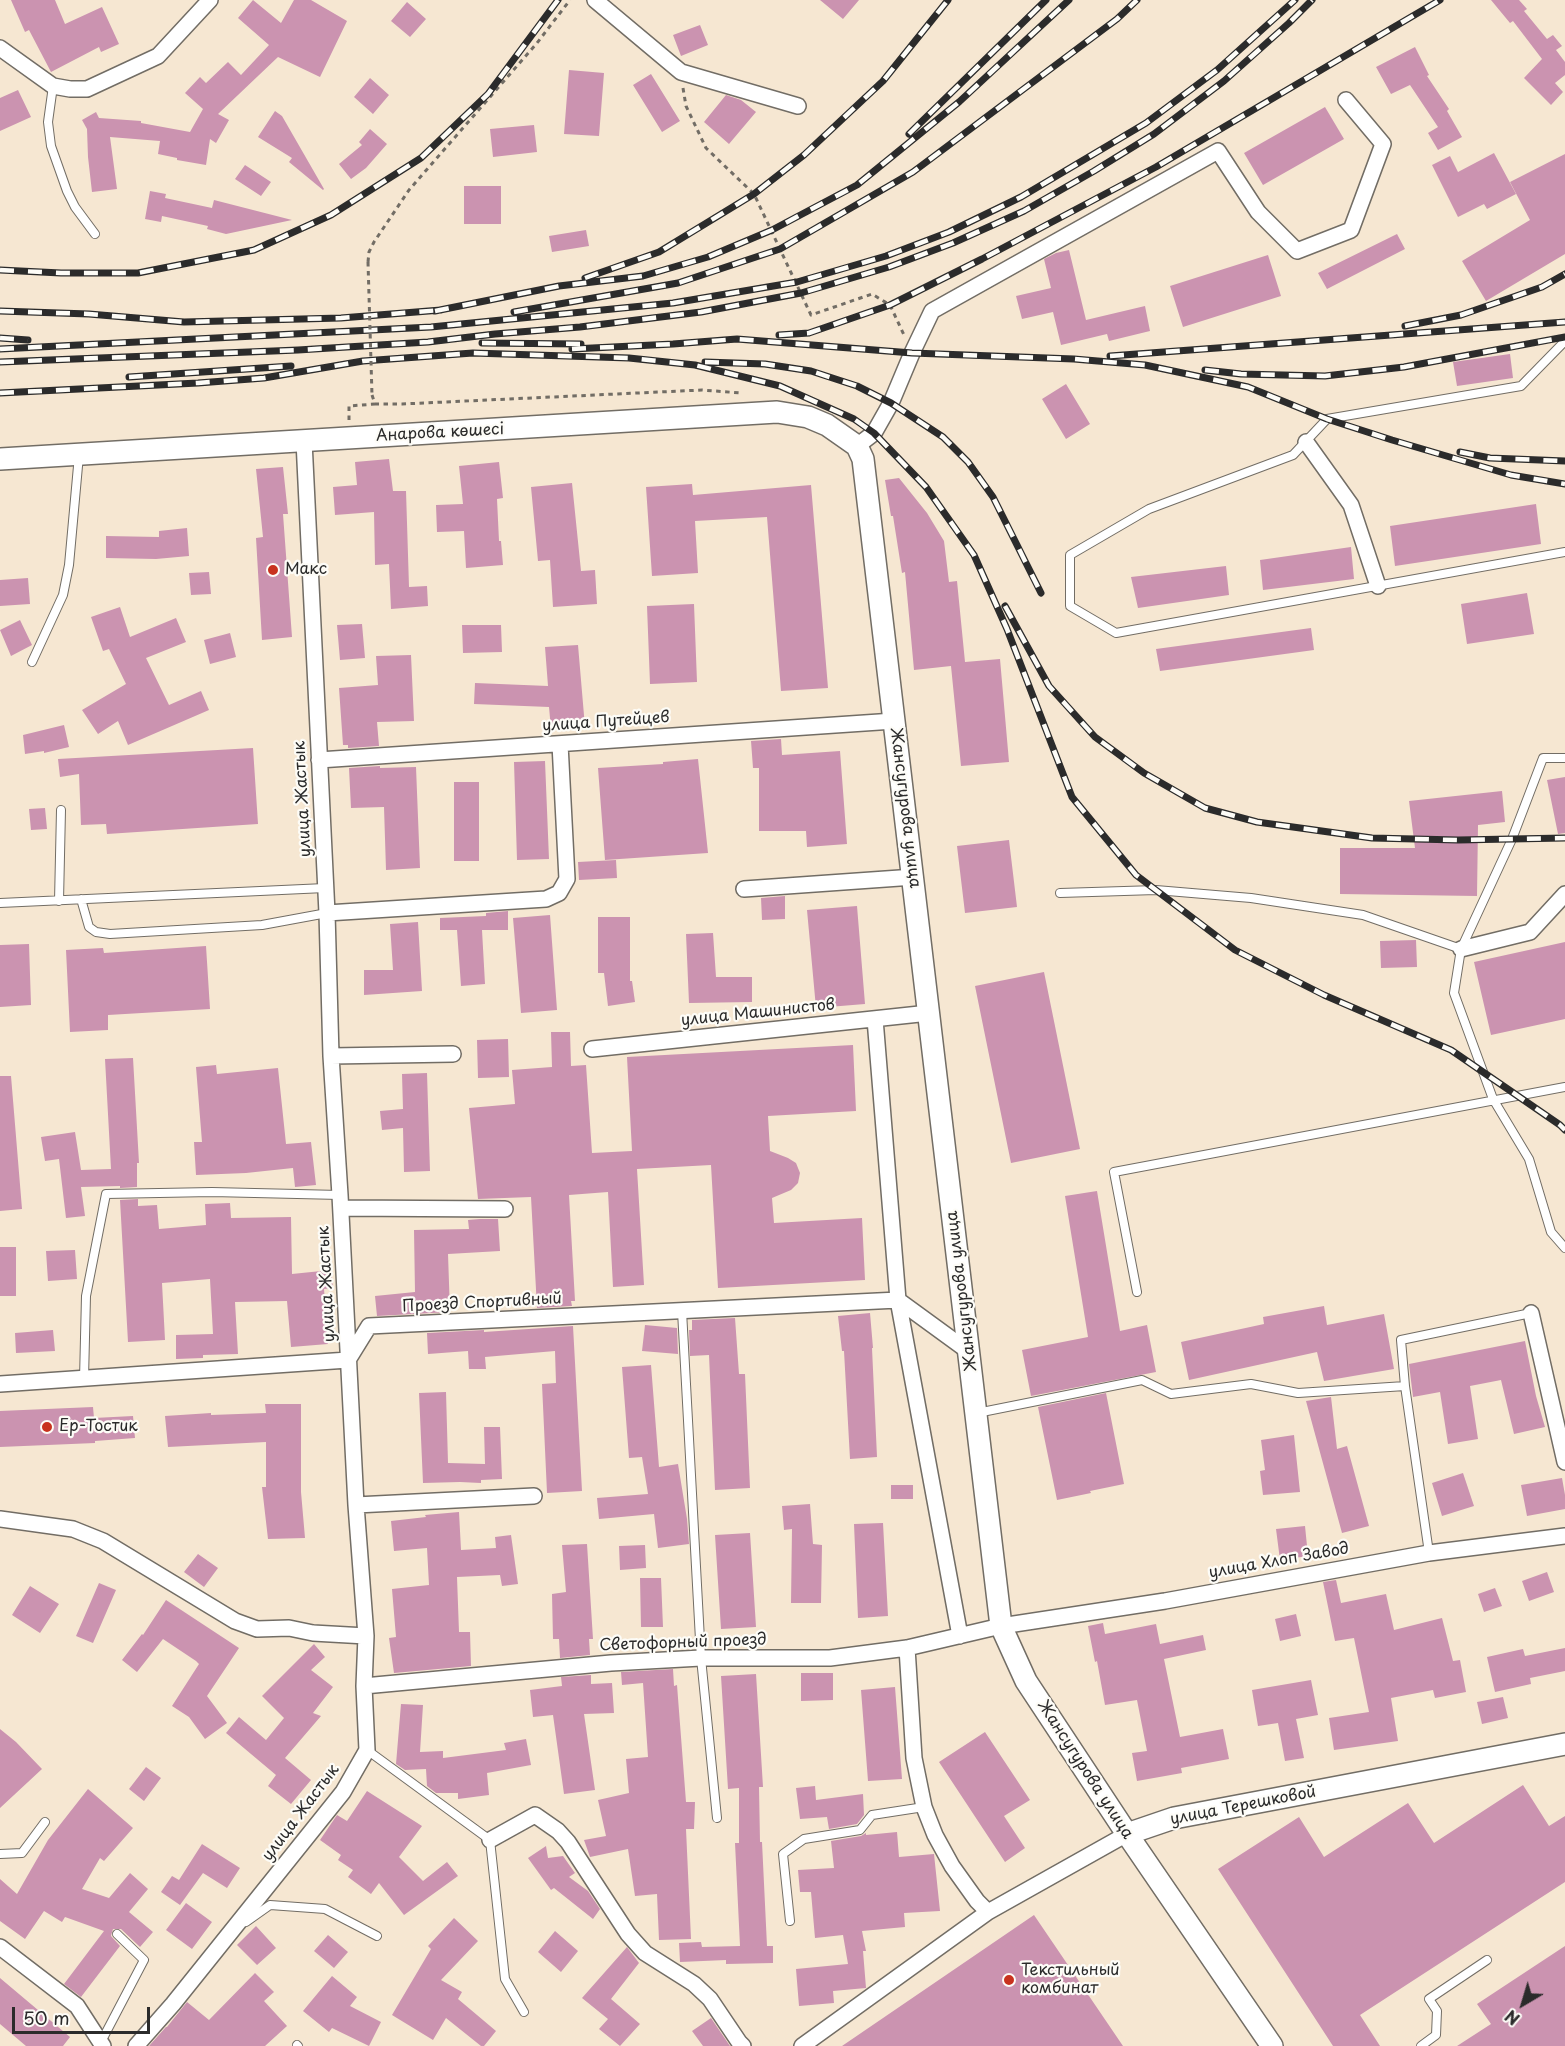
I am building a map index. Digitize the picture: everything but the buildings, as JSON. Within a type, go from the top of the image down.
[{"type":"street","points":[[0,48],[53,86],[87,89],[158,56],[210,0]]},
{"type":"street","points":[[595,0],[681,72],[798,106]]},
{"type":"street","points":[[860,452],[891,403],[932,311],[1218,151],[1258,212],[1297,251],[1351,230],[1383,144],[1346,100]]},
{"type":"street","name":"Анарова көшесі","points":[[0,459],[777,412],[807,417],[827,425],[860,452]]},
{"type":"street","name":"улица Жастык","points":[[136,2046],[173,2004],[344,1792],[367,1750],[364,1686],[366,1636],[356,1505],[341,1202],[331,1056],[326,888],[304,441]]},
{"type":"street","points":[[1306,442],[1351,505],[1378,586]]},
{"type":"street","name":"Жансугурова улица","points":[[860,452],[914,877],[1001,1626],[1026,1681],[1272,2046]]},
{"type":"street","name":"улица Путейцев","points":[[319,760],[894,721]]},
{"type":"street","points":[[327,914],[546,899],[559,893],[567,879],[560,744]]},
{"type":"street","points":[[744,889],[914,877]]},
{"type":"street","points":[[1461,949],[1530,932],[1565,894]]},
{"type":"street","name":"улица Машинистов","points":[[592,1049],[929,1013]]},
{"type":"street","points":[[875,1018],[898,1300],[960,1636]]},
{"type":"street","points":[[331,1056],[453,1054]]},
{"type":"street","points":[[341,1202],[505,1209]]},
{"type":"street","points":[[898,1300],[969,1351]]},
{"type":"street","name":"Проезд Спортивный","points":[[348,1360],[369,1326],[898,1300]]},
{"type":"street","points":[[1531,1313],[1565,1461]]},
{"type":"street","points":[[0,1384],[348,1360]]},
{"type":"street","points":[[356,1505],[534,1496]]},
{"type":"street","points":[[0,1519],[73,1529],[103,1541],[235,1620],[257,1629],[289,1629],[366,1636]]},
{"type":"street","name":"улица Хлоп Завод","points":[[1001,1626],[1165,1600],[1429,1553],[1565,1536]]},
{"type":"street","name":"Светофорный проезд","points":[[364,1686],[611,1663],[701,1658],[830,1658],[908,1648],[1001,1626]]},
{"type":"street","points":[[908,1648],[914,1758],[924,1807],[952,1866],[977,1901],[988,1912]]},
{"type":"street","name":"улица Терешковой","points":[[802,2046],[988,1912],[1127,1834],[1174,1818],[1565,1744]]},
{"type":"street","points":[[490,1840],[534,1815],[558,1831],[568,1842],[628,1934],[645,1953],[694,1984],[710,1999],[744,2046]]},
{"type":"street","points":[[0,1947],[77,2006],[102,2044]]},
{"type":"lane","points":[[53,86],[48,122],[51,146],[75,207],[95,234]]},
{"type":"lane","points":[[1565,341],[1521,386],[1327,419],[1293,455],[1149,509],[1070,555],[1070,606],[1116,633],[1565,552]]},
{"type":"lane","points":[[32,662],[63,596],[69,565],[79,454]]},
{"type":"lane","points":[[1565,758],[1543,758],[1512,839],[1461,949],[1454,993],[1493,1099],[1529,1159],[1551,1232],[1565,1248]]},
{"type":"lane","points":[[59,901],[61,810]]},
{"type":"lane","points":[[0,903],[326,888]]},
{"type":"lane","points":[[1060,893],[1156,890],[1251,898],[1363,915],[1461,949]]},
{"type":"lane","points":[[81,899],[89,927],[96,932],[110,934],[262,925],[327,914]]},
{"type":"lane","points":[[1137,1292],[1114,1173],[1565,1087]]},
{"type":"lane","points":[[84,1378],[86,1296],[106,1194],[212,1192],[341,1202]]},
{"type":"lane","points":[[682,1311],[701,1658],[717,1818]]},
{"type":"lane","points":[[1429,1553],[1405,1386],[1401,1340],[1531,1313]]},
{"type":"lane","points":[[977,1413],[1142,1380],[1171,1394],[1251,1384],[1298,1393],[1405,1386]]},
{"type":"lane","points":[[367,1750],[490,1840],[505,1980],[524,2012]]},
{"type":"lane","points":[[790,1921],[783,1854],[804,1839],[860,1830],[872,1815],[924,1807]]},
{"type":"lane","points":[[0,1854],[22,1853],[45,1822]]},
{"type":"lane","points":[[230,1933],[270,1905],[325,1910],[377,1936]]},
{"type":"lane","points":[[102,2044],[144,1960],[117,1934]]},
{"type":"lane","points":[[1421,2046],[1436,2035],[1437,2011],[1429,1999],[1487,1960]]},
{"type":"path","points":[[372,395],[368,262],[369,252],[374,242],[409,190],[537,43],[570,0]]},
{"type":"path","points":[[681,72],[686,106],[706,148],[754,194],[811,315],[872,294],[890,305],[912,353]]},
{"type":"path","points":[[348,438],[349,406],[375,404]]},
{"type":"railway","points":[[0,270],[138,273],[254,250],[331,215],[421,158],[488,94],[558,0]]},
{"type":"railway","points":[[585,278],[659,252],[754,194],[804,155],[883,81],[948,0]]},
{"type":"railway","points":[[909,134],[1046,0]]},
{"type":"railway","points":[[435,311],[559,286],[643,276],[708,257],[772,230],[857,185],[959,102],[1069,0]]},
{"type":"railway","points":[[514,312],[678,283],[780,249],[913,172],[1117,19],[1137,0]]},
{"type":"railway","points":[[0,349],[431,327],[673,303],[797,282],[886,256],[949,232],[1021,197],[1146,123],[1217,70],[1295,0]]},
{"type":"railway","points":[[0,362],[298,350],[428,342],[701,312],[801,293],[889,267],[953,243],[1024,211],[1094,171],[1154,134],[1224,81],[1312,0]]},
{"type":"railway","points":[[779,335],[809,333],[890,305],[982,259],[1156,167],[1440,0]]},
{"type":"railway","points":[[1405,326],[1461,315],[1542,287],[1565,274]]},
{"type":"railway","points":[[0,311],[89,314],[184,322],[341,318],[441,310]]},
{"type":"railway","points":[[1110,356],[1565,322]]},
{"type":"railway","points":[[1205,370],[1241,374],[1325,376],[1404,367],[1565,337]]},
{"type":"railway","points":[[0,338],[28,340]]},
{"type":"railway","points":[[572,349],[737,339],[912,353],[1074,359],[1145,365],[1248,387],[1327,419],[1392,440],[1511,475],[1565,484]]},
{"type":"railway","points":[[482,343],[581,344]]},
{"type":"railway","points":[[0,393],[264,378],[363,361],[473,353],[629,358],[695,365],[780,386],[854,419],[874,433],[926,487],[974,555],[1007,629],[1072,797],[1136,875],[1235,950],[1324,995],[1451,1050],[1565,1130]]},
{"type":"railway","points":[[705,362],[765,364],[811,371],[857,386],[891,403],[943,437],[968,462],[993,497],[1041,593]]},
{"type":"railway","points":[[129,377],[291,366]]},
{"type":"railway","points":[[1460,452],[1490,458],[1565,461]]},
{"type":"railway","points":[[1005,606],[1049,686],[1095,737],[1144,773],[1205,808],[1257,822],[1372,838],[1458,840],[1565,838]]},
{"type":"place","name":"Макс","points":[[273,570]]},
{"type":"place","name":"Ер-Тостик","points":[[47,1427]]},
{"type":"place","name":"Текстильный комбинат","points":[[1009,1980]]}]
